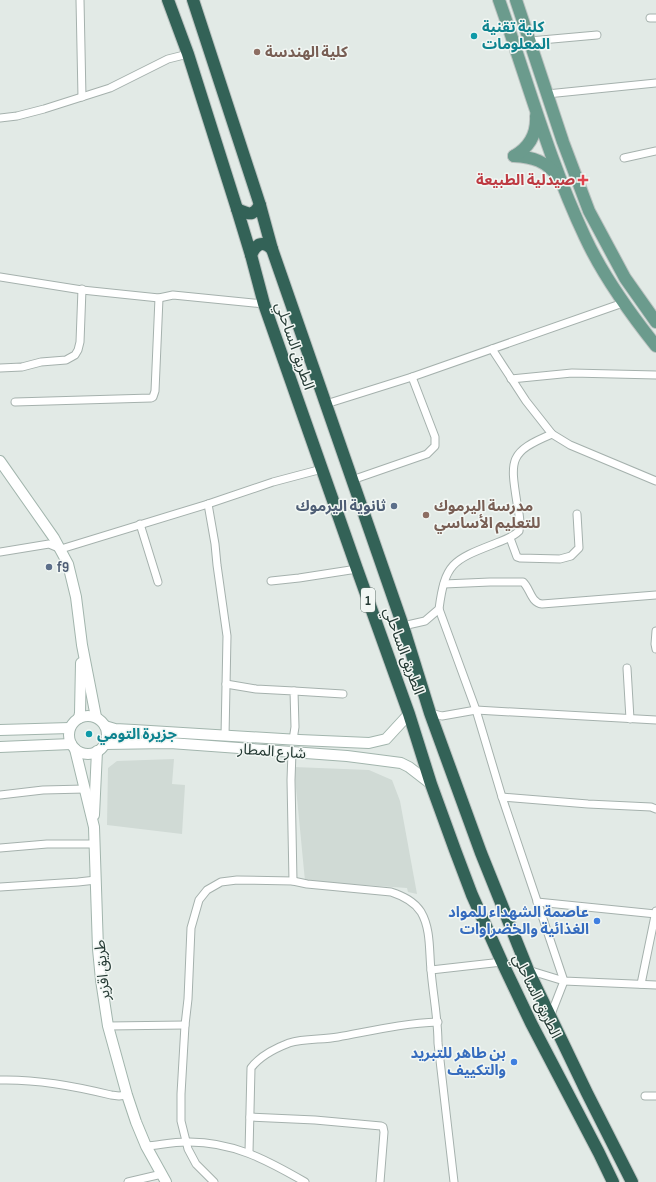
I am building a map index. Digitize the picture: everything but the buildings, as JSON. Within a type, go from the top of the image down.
[{"type":"highway","name":"الطريق الساحلي","points":[[168,0],[188,54],[237,209],[264,304],[409,714],[431,784],[472,895],[531,1023],[613,1182]]},
{"type":"highway","name":"الطريق الساحلي","points":[[193,0],[260,205],[272,249],[403,626],[430,713],[480,854],[528,970],[586,1093],[632,1182]]},
{"type":"highway","points":[[237,209],[251,214],[260,205]]},
{"type":"highway","points":[[251,255],[255,247],[259,244],[268,245],[272,249]]},
{"type":"main road","points":[[499,0],[561,182],[585,237],[597,260],[624,303],[656,346]]},
{"type":"main road","points":[[516,0],[547,94],[589,212],[625,278],[656,322]]},
{"type":"main road","points":[[536,108],[537,123],[532,140],[527,147],[514,156],[534,158],[544,163],[553,170],[561,182]]},
{"type":"street","points":[[80,0],[82,97]]},
{"type":"street","points":[[530,41],[597,35]]},
{"type":"street","points":[[0,118],[17,116],[110,88],[168,59],[188,54]]},
{"type":"street","points":[[547,94],[656,82]]},
{"type":"street","points":[[624,158],[656,151]]},
{"type":"street","points":[[0,277],[159,298],[173,296],[264,304]]},
{"type":"street","points":[[0,368],[22,368],[41,362],[66,360],[75,355],[80,342],[82,289]]},
{"type":"street","points":[[15,402],[154,397],[156,392],[159,298]]},
{"type":"street","points":[[326,404],[412,377],[624,303]]},
{"type":"street","points":[[492,349],[526,401],[552,434],[570,445],[656,482]]},
{"type":"street","points":[[512,379],[572,373],[656,375]]},
{"type":"street","points":[[352,480],[427,454],[435,446],[435,437],[412,377]]},
{"type":"street","points":[[550,1017],[564,981],[502,796],[476,710],[439,609],[448,571],[456,561],[465,555],[510,538],[519,531],[520,524],[513,471],[517,455],[532,442],[552,434]]},
{"type":"street","points":[[0,461],[61,549],[68,564],[74,588],[82,645],[96,717]]},
{"type":"street","points":[[0,552],[49,544],[61,549],[208,504],[273,482],[322,469]]},
{"type":"street","points":[[208,504],[215,544],[227,636],[228,652],[225,736]]},
{"type":"street","points":[[510,538],[517,557],[520,558],[560,559],[571,556],[580,548],[577,514]]},
{"type":"street","points":[[140,524],[158,582]]},
{"type":"street","points":[[271,581],[357,569]]},
{"type":"street","points":[[444,584],[521,582],[526,584],[535,602],[542,604],[656,595]]},
{"type":"street","points":[[403,626],[425,620],[439,609]]},
{"type":"street","points":[[656,631],[654,644],[656,649]]},
{"type":"street","points":[[79,718],[82,645]]},
{"type":"street","points":[[627,668],[630,719]]},
{"type":"street","points":[[226,684],[256,689],[343,694]]},
{"type":"street","points":[[293,740],[295,727],[294,691]]},
{"type":"street","points":[[430,713],[442,716],[476,710],[656,720]]},
{"type":"street","name":"شارع المطار","points":[[105,726],[115,729],[369,743],[386,739],[409,714]]},
{"type":"street","points":[[94,827],[101,748],[107,735],[105,726],[96,717],[87,716],[79,718],[75,721],[70,728],[69,739],[73,746],[81,752],[87,754],[101,748]]},
{"type":"street","points":[[0,730],[70,728]]},
{"type":"street","points":[[347,756],[348,741]]},
{"type":"street","name":"شارع المطار","points":[[101,748],[170,743],[347,756],[402,763],[409,766],[431,784]]},
{"type":"street","points":[[0,747],[73,746]]},
{"type":"street","name":"طريق اقزير","points":[[73,746],[94,827],[98,949],[108,1026],[126,1095],[146,1146],[164,1178]]},
{"type":"street","points":[[292,752],[291,780],[293,881]]},
{"type":"street","points":[[0,796],[43,790],[85,789]]},
{"type":"street","points":[[502,796],[588,804],[651,807],[656,809]]},
{"type":"street","points":[[0,848],[47,844],[94,844]]},
{"type":"street","points":[[0,886],[96,880]]},
{"type":"street","points":[[214,1182],[196,1164],[186,1142],[181,1121],[191,928],[199,900],[207,890],[221,882],[237,880],[293,881],[307,884],[391,892],[403,896],[413,903],[420,911],[426,922],[438,1022],[438,1044],[454,1182]]},
{"type":"street","points":[[537,902],[656,912],[641,984]]},
{"type":"street","points":[[431,970],[502,962]]},
{"type":"street","points":[[528,970],[564,981],[656,985]]},
{"type":"street","points":[[249,1152],[251,1068],[274,1050],[297,1041],[336,1038],[415,1023],[438,1022]]},
{"type":"street","points":[[108,1026],[185,1025]]},
{"type":"street","points":[[0,1080],[56,1083],[112,1095],[126,1095]]},
{"type":"street","points":[[645,1096],[656,1096]]},
{"type":"street","points":[[250,1117],[315,1120],[381,1126],[383,1127],[384,1132],[380,1182]]},
{"type":"street","points":[[146,1146],[186,1142],[206,1143],[249,1152],[305,1182]]},
{"type":"street","points":[[128,1182],[164,1178]]},
{"type":"shaded area","points":[[174,759],[172,784],[185,785],[182,834],[107,825],[108,768],[117,761]]},
{"type":"shaded area","points":[[294,767],[369,770],[392,780],[400,801],[417,894],[408,892],[407,888],[305,881]]},
{"type":"place","name":"كلية تقنية المعلومات","points":[[474,36]]},
{"type":"place","name":"كلية الهندسة","points":[[257,52]]},
{"type":"place","name":"صيدلية الطبيعة","points":[[583,180]]},
{"type":"place","name":"ثانوية اليرموك","points":[[394,506]]},
{"type":"place","name":"مدرسة اليرموك للتعليم الأساسي","points":[[426,515]]},
{"type":"place","name":"f9","points":[[49,567]]},
{"type":"place","name":"جزيرة التومي","points":[[89,734]]},
{"type":"place","name":"عاصمة الشهداء للمواد الغذائية والخضراوات","points":[[597,921]]},
{"type":"place","name":"بن طاهر للتبريد والتكييف","points":[[514,1062]]}]
